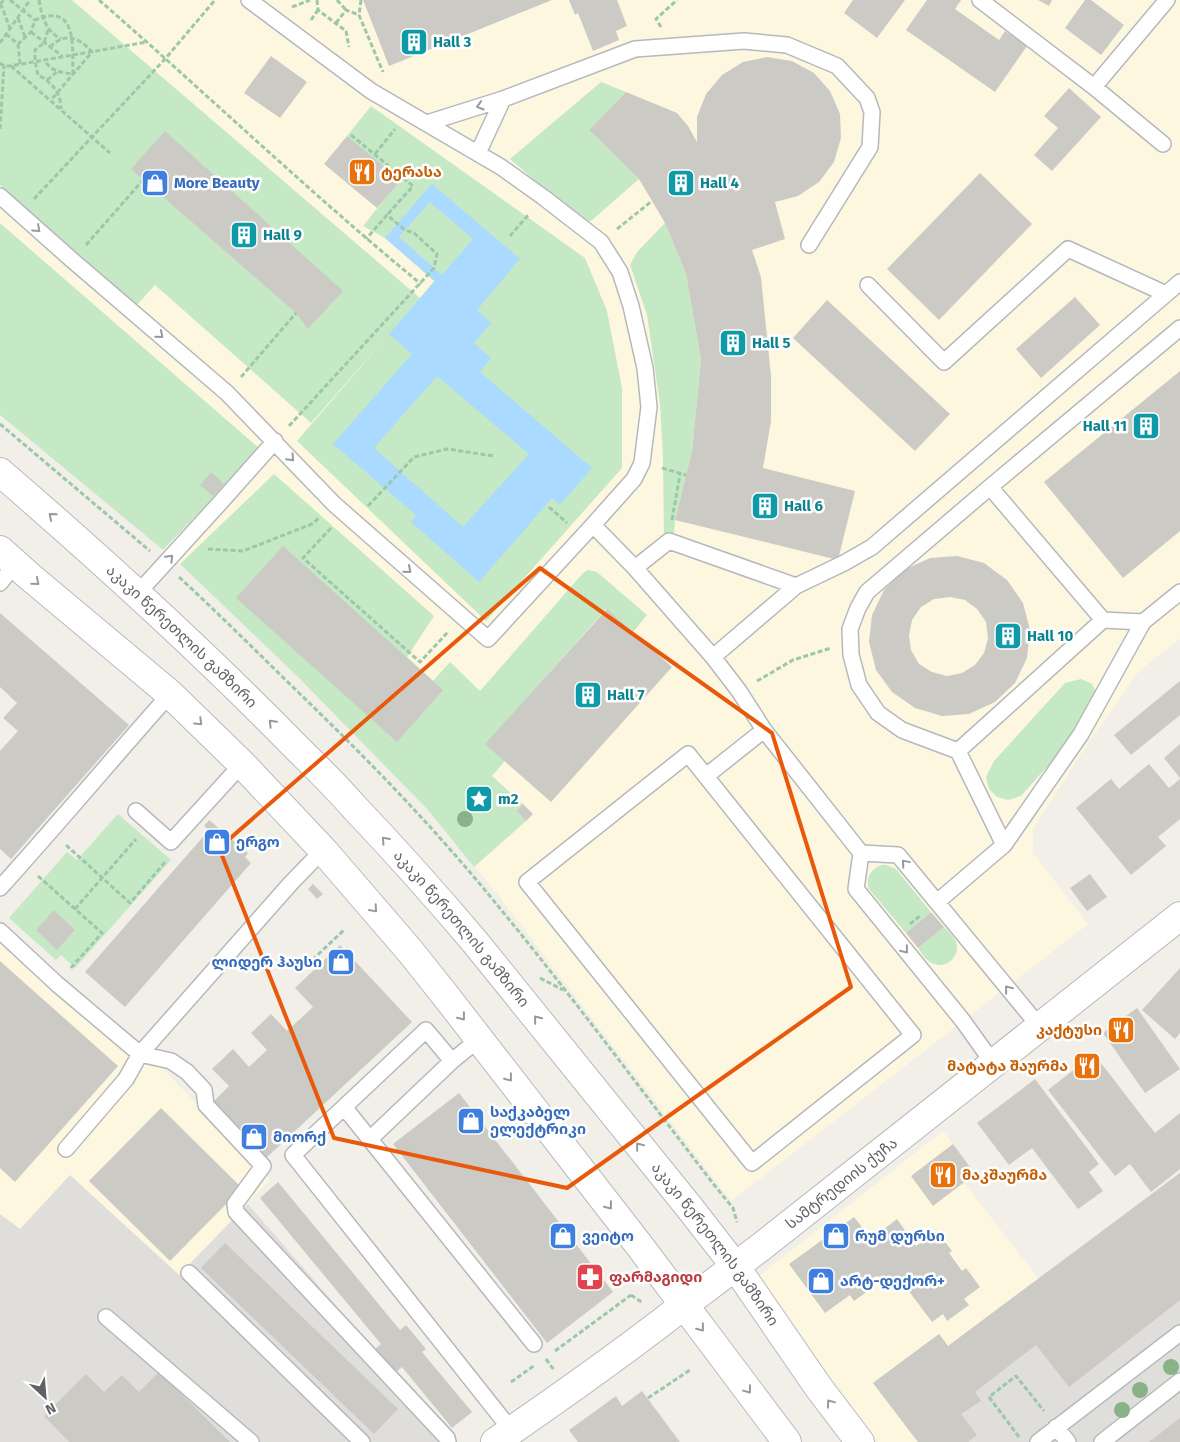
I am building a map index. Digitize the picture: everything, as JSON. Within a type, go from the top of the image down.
[{"type":"main road","name":"აკაკი წერეთლის გამზირი","points":[[0,472],[69,531],[249,698],[353,805],[441,902],[735,1266],[819,1388],[860,1442]]},
{"type":"main road","points":[[5,565],[170,694],[242,764],[323,850],[410,951],[479,1039],[639,1245],[787,1442]]},
{"type":"main road","name":"სამტრედიის ქუჩა","points":[[503,1436],[658,1326],[1180,916]]},
{"type":"lane","points":[[0,196],[227,393],[339,509],[488,639],[593,525],[634,478],[642,463],[649,407],[645,368],[631,306],[620,272],[601,242],[543,197],[501,167],[371,91],[249,0]]},
{"type":"lane","points":[[1094,87],[1167,0]]},
{"type":"lane","points":[[983,1],[1094,87],[1163,144]]},
{"type":"lane","points":[[427,123],[503,99],[635,48],[744,41],[787,45],[837,66],[866,98],[872,112],[870,147],[809,245]]},
{"type":"lane","points":[[478,153],[503,99]]},
{"type":"lane","points":[[868,285],[944,362],[1068,249],[1166,294]]},
{"type":"lane","points":[[713,657],[796,586],[872,547],[1180,282]]},
{"type":"lane","points":[[1004,845],[958,751],[902,730],[878,713],[859,685],[851,655],[850,629],[866,592],[1180,328]]},
{"type":"lane","points":[[137,594],[274,441]]},
{"type":"lane","points":[[990,487],[1103,620]]},
{"type":"lane","points":[[593,525],[635,568],[713,657],[740,691],[764,730],[861,853],[856,889],[963,1021],[992,1063]]},
{"type":"lane","points":[[635,568],[668,541],[796,586]]},
{"type":"lane","points":[[937,902],[1004,845],[1081,734],[1143,622],[1180,592]]},
{"type":"lane","points":[[958,751],[1103,620],[1143,622]]},
{"type":"lane","points":[[0,888],[170,694]]},
{"type":"lane","points":[[706,776],[764,730]]},
{"type":"lane","points":[[688,754],[706,776],[913,1035],[752,1163],[527,882],[688,754]]},
{"type":"lane","points":[[136,811],[171,842],[242,764]]},
{"type":"lane","points":[[66,1149],[126,1079],[140,1054],[291,883],[323,850]]},
{"type":"lane","points":[[861,853],[898,855],[1039,1026]]},
{"type":"lane","points":[[0,931],[57,984],[140,1054],[171,1061],[187,1072],[204,1090],[206,1105],[263,1166],[235,1204],[236,1212],[447,1438],[448,1442]]},
{"type":"lane","points":[[452,1061],[426,1030],[293,1155],[503,1436]]},
{"type":"lane","points":[[370,1139],[452,1061],[479,1039]]},
{"type":"lane","points":[[344,1107],[534,1344]]},
{"type":"lane","points":[[190,1273],[362,1442]]},
{"type":"lane","points":[[106,1317],[251,1442]]},
{"type":"lane","points":[[1038,1442],[1180,1333]]},
{"type":"lane","points":[[1102,1442],[1180,1381]]},
{"type":"lane","points":[[1056,1427],[1068,1442]]},
{"type":"path","points":[[4,0],[0,4],[10,29]]},
{"type":"path","points":[[10,0],[35,20]]},
{"type":"path","points":[[0,44],[30,0]]},
{"type":"path","points":[[39,0],[48,30],[61,39]]},
{"type":"path","points":[[99,0],[366,239],[420,284]]},
{"type":"path","points":[[20,214],[165,59],[215,0]]},
{"type":"path","points":[[317,0],[318,10],[346,31],[353,78]]},
{"type":"path","points":[[337,0],[346,10],[359,15]]},
{"type":"path","points":[[361,0],[359,15],[383,73],[371,91]]},
{"type":"path","points":[[674,46],[656,19],[677,0]]},
{"type":"path","points":[[336,22],[346,10]]},
{"type":"path","points":[[18,44],[31,32],[35,20],[51,14],[60,16],[64,19],[72,38],[73,74]]},
{"type":"path","points":[[18,18],[25,37]]},
{"type":"path","points":[[48,30],[44,42],[35,50],[35,61],[38,75],[46,80],[57,92],[62,110]]},
{"type":"path","points":[[31,32],[62,57]]},
{"type":"path","points":[[6,34],[18,44],[20,64]]},
{"type":"path","points":[[50,47],[55,41],[72,38],[80,41],[92,52]]},
{"type":"path","points":[[0,63],[4,66],[10,66],[148,42]]},
{"type":"path","points":[[50,100],[92,52]]},
{"type":"path","points":[[44,60],[51,69],[73,74]]},
{"type":"path","points":[[0,129],[1,89],[4,66]]},
{"type":"path","points":[[10,66],[110,153]]},
{"type":"path","points":[[46,80],[58,72]]},
{"type":"path","points":[[375,154],[408,113]]},
{"type":"path","points":[[351,134],[413,186],[366,239]]},
{"type":"path","points":[[72,260],[143,180]]},
{"type":"path","points":[[510,236],[543,197]]},
{"type":"path","points":[[601,242],[652,201]]},
{"type":"path","points":[[274,441],[434,268],[437,254],[414,234],[405,230],[387,215]]},
{"type":"path","points":[[227,393],[296,313]]},
{"type":"path","points":[[0,424],[164,564],[360,752],[473,876],[566,992],[733,1208]]},
{"type":"path","points":[[384,488],[414,457],[447,449],[494,456]]},
{"type":"path","points":[[668,541],[680,474]]},
{"type":"path","points":[[180,547],[243,551],[312,524],[339,509]]},
{"type":"path","points":[[339,509],[303,558],[413,656],[420,662],[462,616]]},
{"type":"path","points":[[740,691],[793,660],[850,643]]},
{"type":"path","points":[[75,909],[150,824]]},
{"type":"path","points":[[51,832],[130,903],[170,856],[171,842]]},
{"type":"path","points":[[23,862],[102,933],[57,984]]},
{"type":"path","points":[[894,937],[937,902]]},
{"type":"path","points":[[307,965],[345,929]]},
{"type":"path","points":[[553,1352],[631,1295]]},
{"type":"path","points":[[511,1382],[545,1358]]},
{"type":"path","points":[[648,1398],[690,1370]]},
{"type":"path","points":[[1023,1442],[989,1396],[1016,1376],[1056,1427]]},
{"type":"highlighted area","points":[[540,568],[772,733],[851,987],[567,1188],[334,1138],[219,848]]},
{"type":"shaded area","points":[[0,0],[1180,0],[1180,639],[1139,671],[1086,746],[1033,829],[1033,853],[1088,924],[731,1201],[496,892],[428,810],[298,677],[180,564],[0,415]]},
{"type":"shaded area","points":[[0,926],[160,1066],[270,1180],[179,1275],[70,1175],[20,1229],[0,1214]]},
{"type":"shaded area","points":[[943,1131],[975,1174],[964,1183],[1039,1279],[948,1346],[939,1334],[918,1442],[878,1442],[754,1280]]},
{"type":"shaded area","points":[[1180,1173],[1180,1442],[918,1442],[873,1383],[939,1334],[948,1346]]},
{"type":"shaded area","points":[[70,1175],[179,1275],[248,1204],[454,1442],[0,1442],[0,1214],[20,1229]]},
{"type":"green space","points":[[0,0],[72,0],[420,298],[434,281],[385,238],[363,226],[400,180],[347,136],[371,106],[585,258],[607,311],[622,388],[622,468],[486,621],[297,441],[390,333],[311,423],[155,285],[135,307],[0,185]]},
{"type":"green space","points":[[601,82],[626,92],[589,130],[639,179],[591,221],[582,221],[510,159]]},
{"type":"green space","points":[[0,223],[260,449],[163,550],[0,415]]},
{"type":"green space","points":[[665,223],[686,274],[701,360],[692,451],[675,520],[673,547],[664,545],[660,404],[647,315],[630,265],[637,252]]},
{"type":"green space","points":[[274,474],[434,616],[407,657],[433,681],[450,662],[480,691],[583,573],[588,570],[597,572],[647,615],[633,632],[606,609],[486,744],[505,761],[492,776],[523,804],[516,811],[526,821],[474,867],[428,810],[298,677],[180,564]]},
{"type":"green space","points":[[1081,679],[1092,684],[1099,697],[1096,712],[1021,796],[1008,800],[997,797],[989,789],[986,777],[994,761],[1065,683]]},
{"type":"green space","points":[[118,814],[171,860],[75,968],[61,955],[56,960],[9,918],[67,852],[77,860]]},
{"type":"green space","points":[[882,865],[896,869],[931,912],[906,933],[869,889],[868,877],[875,869]]},
{"type":"green space","points":[[944,927],[956,942],[955,956],[944,965],[934,964],[924,957],[918,948]]},
{"type":"water","points":[[432,184],[520,259],[477,310],[491,323],[474,343],[491,358],[480,372],[592,468],[560,505],[552,498],[479,582],[411,522],[416,515],[333,444],[412,354],[389,334],[435,281],[385,238]],"holes":[[[430,202],[473,239],[442,275],[399,237]],[[437,376],[529,454],[463,527],[374,448]]]},
{"type":"building","name":"Hall 3","points":[[363,0],[552,0],[389,66]]},
{"type":"building","points":[[569,0],[617,0],[627,26],[616,31],[619,40],[593,51],[578,13],[575,15]]},
{"type":"building","points":[[853,0],[905,0],[877,38],[844,13]]},
{"type":"building","points":[[927,0],[961,0],[955,9],[999,40],[1005,31],[1027,46],[995,92],[906,30]]},
{"type":"building","points":[[1038,0],[1052,0],[1049,6]]},
{"type":"building","points":[[1085,0],[1091,0],[1124,25],[1101,55],[1065,28]]},
{"type":"building","points":[[271,56],[307,82],[280,118],[244,93]]},
{"type":"building","points":[[767,57],[792,61],[814,73],[830,91],[840,114],[841,138],[834,162],[819,182],[798,196],[775,202],[785,239],[752,250],[761,277],[771,376],[771,421],[763,468],[855,491],[838,560],[675,520],[692,451],[701,360],[686,274],[665,223],[639,179],[589,130],[626,92],[677,113],[688,126],[697,142],[697,117],[706,94],[722,75],[743,62]]},
{"type":"building","points":[[1069,88],[1101,117],[1052,171],[1034,155],[1058,128],[1044,116]]},
{"type":"building","name":"Hall 9","points":[[165,131],[343,291],[308,329],[296,313],[131,169]]},
{"type":"building","name":"ტერასა","points":[[347,136],[401,180],[377,208],[324,164]]},
{"type":"building","points":[[980,173],[1032,224],[939,320],[887,269]]},
{"type":"building","points":[[1075,297],[1100,325],[1041,378],[1016,349]]},
{"type":"building","points":[[827,300],[950,414],[915,451],[793,338]]},
{"type":"building","name":"Hall 11","points":[[1180,371],[1180,531],[1123,578],[1044,482]]},
{"type":"building","points":[[211,472],[224,484],[213,496],[200,485]]},
{"type":"building","points":[[283,546],[443,690],[397,742],[236,598]]},
{"type":"building","name":"Hall 10","points":[[957,556],[984,563],[1007,580],[1023,603],[1030,630],[1027,658],[1015,683],[995,702],[969,714],[942,716],[915,708],[892,692],[876,670],[869,642],[872,615],[884,590],[904,570],[930,558]],"holes":[[[950,597],[965,600],[977,609],[986,622],[988,638],[984,653],[975,665],[962,673],[947,676],[932,672],[919,664],[911,650],[909,635],[912,620],[921,607],[934,599]]]},
{"type":"building","name":"Hall 7","points":[[607,609],[672,667],[551,802],[485,744]]},
{"type":"building","points":[[0,613],[129,725],[11,859],[0,849],[0,751],[18,731],[3,718],[17,703],[0,687]]},
{"type":"building","points":[[1180,681],[1180,715],[1131,755],[1114,735]]},
{"type":"building","points":[[1180,744],[1180,778],[1164,758]]},
{"type":"building","points":[[1149,764],[1169,788],[1180,779],[1180,819],[1158,837],[1166,846],[1131,875],[1076,808],[1111,779],[1119,789]]},
{"type":"building","points":[[523,804],[533,814],[526,821],[516,811]]},
{"type":"building","points":[[209,820],[248,853],[245,857],[251,863],[125,1007],[85,972],[209,830],[204,826]]},
{"type":"building","points":[[1090,874],[1107,897],[1087,911],[1070,888]]},
{"type":"building","points":[[313,884],[323,894],[317,899],[308,889]]},
{"type":"building","points":[[54,910],[75,930],[57,950],[36,930]]},
{"type":"building","points":[[931,912],[944,927],[918,948],[906,933]]},
{"type":"building","points":[[340,945],[412,1022],[265,1159],[212,1103],[229,1086],[212,1069],[233,1049],[249,1067],[267,1050],[251,1033],[271,1014],[287,1031],[313,1007],[295,988]]},
{"type":"building","points":[[0,961],[118,1066],[15,1182],[0,1168]]},
{"type":"building","points":[[1180,968],[1180,1033],[1175,1039],[1142,1010]]},
{"type":"building","points":[[1137,1008],[1180,1069],[1145,1093],[1103,1033]]},
{"type":"building","points":[[1094,1054],[1155,1133],[1180,1113],[1180,1169],[1151,1192],[1130,1164],[1115,1176],[1048,1090]]},
{"type":"building","points":[[1035,1079],[1099,1164],[1089,1172],[1103,1191],[1078,1209],[1032,1148],[1009,1165],[977,1123]]},
{"type":"building","points":[[459,1093],[613,1292],[547,1343],[393,1144]]},
{"type":"building","points":[[161,1108],[242,1188],[170,1261],[89,1181]]},
{"type":"building","name":"მაკშაურმა","points":[[953,1144],[975,1174],[933,1206],[911,1176]]},
{"type":"building","points":[[1180,1173],[1180,1300],[1069,1387],[1036,1345],[975,1392],[981,1401],[961,1414],[977,1435],[968,1442],[918,1442],[873,1383],[939,1334],[948,1346]]},
{"type":"building","points":[[278,1182],[400,1330],[406,1325],[426,1349],[422,1352],[472,1412],[452,1428],[402,1367],[395,1373],[375,1349],[381,1344],[260,1198]]},
{"type":"building","points":[[854,1217],[871,1239],[897,1219],[916,1246],[937,1231],[952,1251],[949,1253],[962,1271],[966,1268],[980,1287],[964,1299],[969,1305],[947,1321],[943,1314],[932,1322],[902,1282],[876,1276],[871,1280],[875,1286],[854,1301],[850,1295],[825,1313],[789,1264]]},
{"type":"building","points":[[225,1243],[398,1409],[374,1434],[201,1268]]},
{"type":"building","points":[[159,1372],[230,1442],[69,1442],[44,1416],[86,1374],[104,1392],[122,1375],[139,1392]]},
{"type":"building","points":[[642,1391],[680,1442],[578,1442],[569,1430],[616,1396],[622,1406]]},
{"type":"building","points":[[1180,1418],[1180,1442],[1149,1442]]},
{"type":"place","name":"Hall 3","points":[[414,42]]},
{"type":"place","name":"ტერასა","points":[[362,172]]},
{"type":"place","name":"More Beauty","points":[[155,183]]},
{"type":"place","name":"Hall 4","points":[[681,183]]},
{"type":"place","name":"Hall 9","points":[[244,235]]},
{"type":"place","name":"Hall 5","points":[[733,343]]},
{"type":"place","name":"Hall 11","points":[[1146,426]]},
{"type":"place","name":"Hall 6","points":[[765,506]]},
{"type":"place","name":"Hall 10","points":[[1008,636]]},
{"type":"place","name":"Hall 7","points":[[588,695]]},
{"type":"place","name":"m2","points":[[479,799]]},
{"type":"place","name":"ერგო","points":[[217,842]]},
{"type":"place","name":"ლიდერ ჰაუსი","points":[[341,962]]},
{"type":"place","name":"კაქტუსი","points":[[1121,1030]]},
{"type":"place","name":"მატატა შაურმა","points":[[1087,1066]]},
{"type":"place","name":"საქკაბელ ელექტრიკი","points":[[471,1121]]},
{"type":"place","name":"მიორქ","points":[[254,1137]]},
{"type":"place","name":"მაკშაურმა","points":[[943,1175]]},
{"type":"place","name":"ვეიტო","points":[[563,1236]]},
{"type":"place","name":"რუმ დურსი","points":[[836,1236]]},
{"type":"place","name":"ფარმაგიდი","points":[[590,1277]]},
{"type":"place","name":"არტ-დექორ+","points":[[821,1281]]}]
